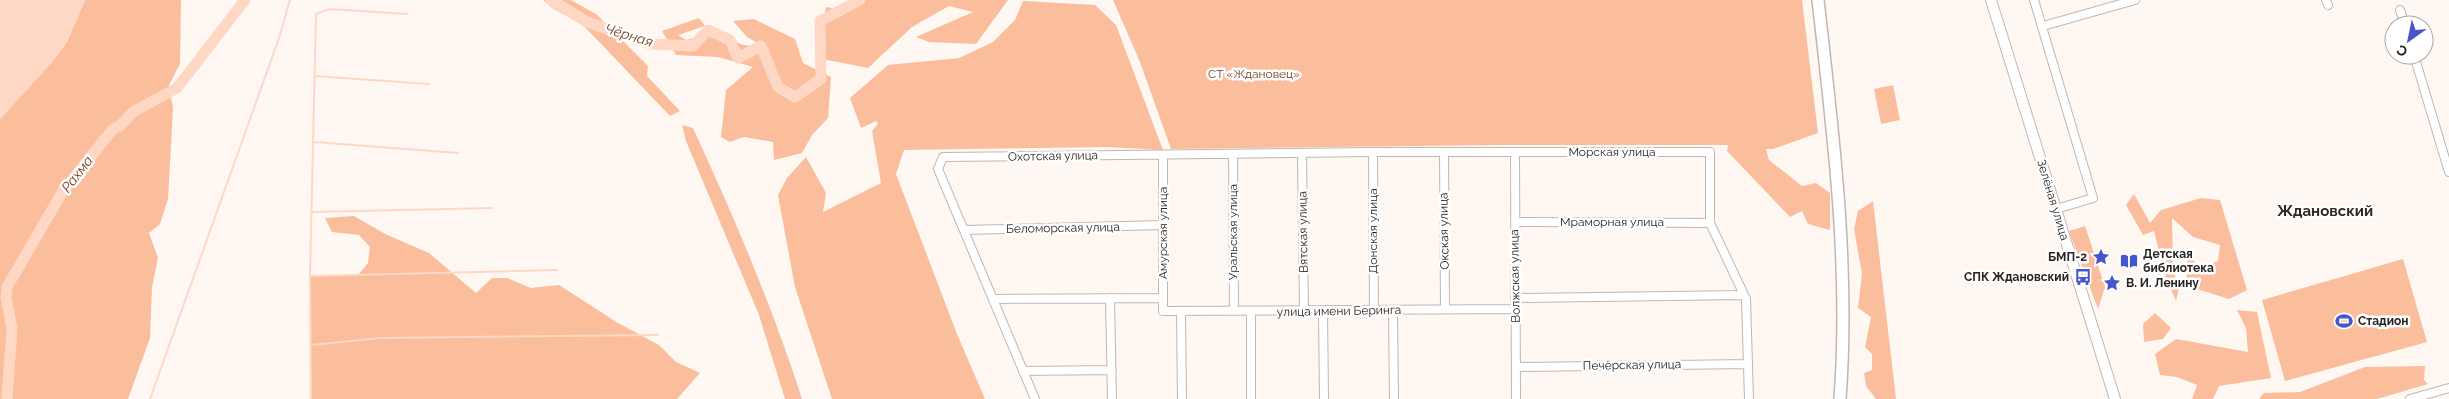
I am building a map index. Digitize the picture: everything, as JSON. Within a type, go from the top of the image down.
[{"type":"main road","points":[[1818,0],[1842,234],[1844,338],[1840,399]]},
{"type":"street","name":"Зелёная улица","points":[[1991,0],[2115,399]]},
{"type":"street","points":[[2034,0],[2093,198],[2056,209]]},
{"type":"street","points":[[2043,26],[2136,0]]},
{"type":"street","points":[[2400,10],[2402,15]]},
{"type":"street","points":[[2417,65],[2449,172]]},
{"type":"street","name":"Вятская улица","points":[[1302,152],[1304,311]]},
{"type":"street","name":"Морская улица","points":[[1373,152],[1710,152],[1710,223]]},
{"type":"street","name":"Охотская улица","points":[[964,230],[938,169],[943,157],[1373,152]]},
{"type":"street","name":"Донская улица","points":[[1373,152],[1374,310]]},
{"type":"street","name":"Окская улица","points":[[1444,152],[1445,310]]},
{"type":"street","name":"Волжская улица","points":[[1514,152],[1516,399]]},
{"type":"street","name":"Уральская улица","points":[[1233,154],[1234,311]]},
{"type":"street","name":"Амурская улица","points":[[1162,155],[1163,311]]},
{"type":"street","name":"Мраморная улица","points":[[1515,222],[1710,223]]},
{"type":"street","points":[[1710,223],[1746,299],[1749,399]]},
{"type":"street","name":"Беломорская улица","points":[[964,230],[1163,225]]},
{"type":"street","points":[[964,230],[1035,399]]},
{"type":"street","points":[[1515,298],[1744,295]]},
{"type":"street","points":[[1110,298],[1112,399]]},
{"type":"street","points":[[993,300],[1163,298]]},
{"type":"street","name":"улица имени Беринга","points":[[1163,311],[1515,308]]},
{"type":"street","points":[[1393,310],[1394,399]]},
{"type":"street","points":[[1181,311],[1182,399]]},
{"type":"street","points":[[1251,311],[1251,399]]},
{"type":"street","points":[[1323,311],[1324,399]]},
{"type":"street","name":"Печёрская улица","points":[[1516,366],[1748,364]]},
{"type":"street","points":[[1023,371],[1112,370]]},
{"type":"street","points":[[2410,399],[2449,388]]},
{"type":"green space","points":[[85,0],[181,0],[180,64],[169,85],[173,108],[168,199],[160,224],[149,233],[158,258],[152,287],[150,338],[128,399],[0,399],[0,119],[52,62],[67,42]]},
{"type":"green space","points":[[543,0],[571,0],[596,14],[648,66],[647,76],[680,111],[670,116],[582,24],[552,8]]},
{"type":"green space","points":[[866,0],[1008,0],[976,44],[929,42],[916,37],[973,12],[949,6],[912,27],[868,68],[817,58],[826,7],[849,11]]},
{"type":"green space","name":"СТ «Ждановец»","points":[[1113,0],[1802,0],[1818,133],[1773,149],[1766,149],[1769,160],[1802,186],[1816,183],[1830,193],[1830,230],[1808,224],[1802,211],[1790,217],[1727,151],[1728,145],[1499,145],[1171,149],[1140,62]]},
{"type":"green space","points":[[1023,1],[1095,5],[1116,25],[1163,150],[1108,147],[904,150],[896,174],[957,334],[985,399],[832,399],[795,287],[778,195],[787,178],[806,157],[826,193],[823,212],[881,183],[872,131],[878,124],[876,121],[861,128],[850,98],[888,65],[959,58],[993,42],[1015,20]]},
{"type":"green space","points":[[699,18],[705,26],[678,35],[686,40],[721,31],[740,44],[770,50],[747,37],[733,21],[754,19],[795,39],[803,63],[831,77],[828,118],[812,135],[802,153],[774,160],[773,142],[744,137],[730,142],[721,137],[726,90],[753,67],[718,57],[676,55],[662,31]]},
{"type":"green space","points":[[1893,85],[1900,120],[1881,124],[1874,89]]},
{"type":"green space","points":[[682,125],[693,128],[723,195],[752,262],[802,399],[785,399],[759,315],[686,141]]},
{"type":"green space","points":[[2134,194],[2150,223],[2161,210],[2201,198],[2220,200],[2247,290],[2229,299],[2187,286],[2187,247],[2197,268],[2218,261],[2220,245],[2193,237],[2172,218],[2173,269],[2179,288],[2176,301],[2165,275],[2154,231],[2143,235],[2126,205]]},
{"type":"green space","points":[[1873,201],[1896,399],[1876,399],[1866,386],[1864,373],[1872,370],[1872,354],[1865,347],[1871,317],[1858,308],[1862,274],[1854,229],[1858,211]]},
{"type":"green space","points":[[354,216],[385,234],[429,253],[476,293],[492,278],[507,278],[531,288],[559,285],[618,323],[659,345],[676,362],[700,373],[677,399],[311,399],[310,276],[358,275],[368,263],[370,247],[359,235],[332,232],[325,218]]},
{"type":"green space","points":[[2085,226],[2105,287],[2098,309],[2069,231]]},
{"type":"green space","name":"Стадион","points":[[2403,259],[2427,342],[2285,381],[2262,300]]},
{"type":"green space","points":[[2237,310],[2257,312],[2271,378],[2219,386],[2213,399],[2192,399],[2197,385],[2177,377],[2160,375],[2155,354],[2176,339],[2248,352],[2246,328]]},
{"type":"green space","points":[[2155,313],[2171,328],[2163,339],[2144,342],[2143,324]]},
{"type":"green space","points":[[2425,366],[2424,380],[2428,384],[2377,399],[2259,399],[2264,393],[2300,392],[2365,367]]},
{"type":"shaded area","points":[[0,0],[85,0],[67,42],[52,62],[0,119]]},
{"type":"waterway","name":"Рахма","points":[[7,399],[12,329],[6,297],[7,287],[63,191],[113,129],[120,126],[133,112],[177,88],[245,0]]},
{"type":"waterway","points":[[150,399],[279,38],[290,0]]},
{"type":"waterway","name":"Чёрная","points":[[551,0],[587,22],[650,44],[693,46],[708,30],[730,40],[738,58],[761,46],[778,87],[795,97],[821,79],[820,21],[860,0]]},
{"type":"waterway","points":[[311,399],[310,276],[316,14],[329,9],[407,14]]},
{"type":"waterway","points":[[314,76],[429,84]]},
{"type":"waterway","points":[[314,142],[458,153]]},
{"type":"waterway","points":[[312,212],[492,208]]},
{"type":"waterway","points":[[310,276],[557,270]]},
{"type":"waterway","points":[[311,345],[380,338],[658,335]]},
{"type":"place","name":"БМП-2","points":[[2101,257]]},
{"type":"place","name":"Детская библиотека","points":[[2129,261]]},
{"type":"place","name":"СПК Ждановский","points":[[2083,277]]},
{"type":"place","name":"В. И. Ленину","points":[[2112,283]]},
{"type":"place","name":"Стадион","points":[[2344,321]]},
{"type":"district","name":"Ждановский","points":[[2325,211]]}]
